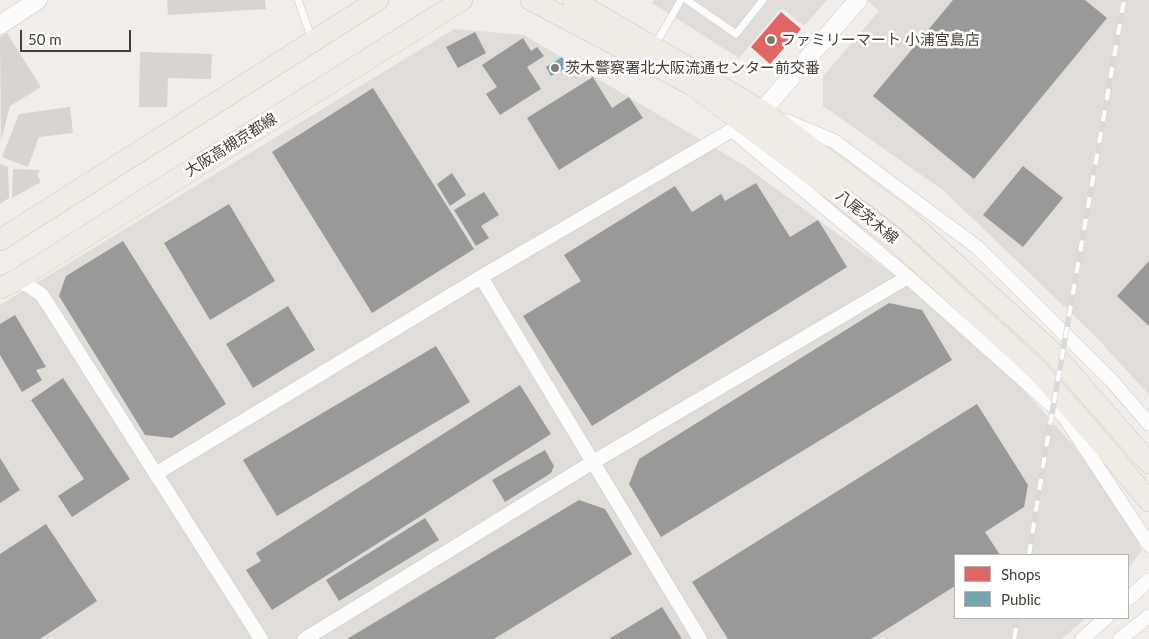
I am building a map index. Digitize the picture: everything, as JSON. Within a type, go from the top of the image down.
[{"type":"main road","points":[[0,240],[378,0]]},
{"type":"main road","name":"大阪高槻京都線","points":[[8,285],[462,0]]},
{"type":"main road","name":"八尾茨木線","points":[[531,0],[694,86],[892,237],[1038,371],[1149,500]]},
{"type":"main road","name":"八尾茨木線","points":[[573,0],[762,111],[906,219],[1052,352],[1149,463]]},
{"type":"main road","points":[[694,86],[732,130]]},
{"type":"main road","points":[[764,156],[826,185]]},
{"type":"street","points":[[0,25],[38,0]]},
{"type":"street","points":[[858,0],[762,111],[834,141],[977,247],[1111,380],[1149,424]]},
{"type":"street","points":[[157,473],[481,277],[732,130],[908,277],[1064,416],[1149,545]]},
{"type":"street","points":[[481,277],[700,639]]},
{"type":"street","points":[[305,639],[593,462],[908,277]]},
{"type":"street","points":[[8,285],[29,286],[42,295],[261,639]]},
{"type":"street","points":[[1129,598],[1149,580]]},
{"type":"street","points":[[1120,639],[1149,616]]},
{"type":"street","points":[[1082,639],[1105,619]]},
{"type":"lane","points":[[298,0],[313,42]]},
{"type":"lane","points":[[654,48],[681,0]]},
{"type":"lane","points":[[686,0],[736,34],[763,0]]},
{"type":"shaded area","points":[[654,0],[827,0],[804,26],[782,8],[739,58],[652,3]]},
{"type":"shaded area","points":[[867,0],[1149,0],[1149,395],[1097,338],[944,191],[823,106],[823,76],[879,11]]},
{"type":"shaded area","points":[[454,29],[524,35],[745,166],[917,292],[1013,378],[1073,445],[1137,536],[1141,551],[1129,568],[1129,554],[954,554],[954,619],[1085,619],[1062,639],[0,639],[0,305]]},
{"type":"building: Shops","points":[[781,12],[801,29],[770,64],[751,47]]},
{"type":"building: Public","points":[[562,57],[567,67],[551,76],[546,67]]},
{"type":"building: Industry","points":[[953,0],[1085,0],[1107,18],[974,179],[873,96]]},
{"type":"building: Industry","points":[[475,32],[486,53],[458,68],[446,47]]},
{"type":"building: Industry","points":[[523,38],[531,51],[537,47],[544,56],[527,67],[541,89],[500,115],[486,94],[497,87],[482,65]]},
{"type":"building: Industry","points":[[593,77],[612,108],[629,97],[643,118],[559,170],[527,118]]},
{"type":"building: Industry","points":[[373,88],[474,249],[372,313],[272,152]]},
{"type":"building: Industry","points":[[1023,166],[1063,198],[1023,247],[983,215]]},
{"type":"building: Industry","points":[[452,173],[466,195],[450,206],[437,184]]},
{"type":"building: Industry","points":[[756,183],[790,237],[818,220],[847,267],[592,426],[523,316],[581,281],[564,255],[675,186],[692,212],[721,194],[725,201]]},
{"type":"building: Industry","points":[[484,192],[499,215],[481,226],[489,238],[476,246],[454,210]]},
{"type":"building: Industry","points":[[229,204],[275,281],[210,320],[164,243]]},
{"type":"building: Industry","points":[[123,241],[226,404],[172,438],[145,435],[59,296],[66,276]]},
{"type":"building: Industry","points":[[1149,261],[1149,326],[1117,296]]},
{"type":"building: Industry","points":[[889,303],[922,310],[952,360],[661,537],[629,484],[639,459]]},
{"type":"building: Industry","points":[[288,306],[315,350],[253,388],[226,344]]},
{"type":"building: Industry","points":[[15,315],[46,367],[36,370],[42,380],[22,392],[0,355],[0,324]]},
{"type":"building: Industry","points":[[436,346],[470,402],[277,516],[243,460]]},
{"type":"building: Industry","points":[[63,378],[130,479],[72,517],[58,496],[84,479],[31,400]]},
{"type":"building: Industry","points":[[520,385],[551,434],[272,610],[246,570],[261,561],[256,553]]},
{"type":"building: Industry","points":[[977,404],[1028,485],[1024,507],[985,532],[999,554],[954,554],[954,587],[871,639],[728,639],[692,582]]},
{"type":"building: Industry","points":[[545,450],[554,466],[551,473],[505,502],[492,480]]},
{"type":"building: Industry","points":[[0,458],[20,490],[0,503]]},
{"type":"building: Industry","points":[[579,500],[605,509],[632,554],[494,639],[347,639]]},
{"type":"building: Industry","points":[[425,518],[439,540],[339,601],[326,580]]},
{"type":"building: Industry","points":[[46,524],[97,601],[40,639],[0,639],[0,554]]},
{"type":"building: Industry","points":[[662,607],[682,639],[609,639]]},
{"type":"building: Other","points":[[167,0],[265,0],[266,9],[168,15]]},
{"type":"building: Other","points":[[7,33],[41,87],[10,106],[1,141],[0,37]]},
{"type":"building: Other","points":[[140,52],[212,54],[211,79],[168,78],[167,107],[139,107]]},
{"type":"building: Other","points":[[70,107],[73,133],[39,137],[28,167],[2,157],[19,114]]},
{"type":"building: Other","points":[[0,164],[8,167],[9,198],[0,204]]},
{"type":"building: Other","points":[[13,169],[40,170],[37,175],[41,182],[12,198]]},
{"type":"railway","points":[[1029,554],[1124,0]]},
{"type":"railway","points":[[1014,639],[1018,619]]},
{"type":"place","name":"ファミリーマート 小浦宮島店","points":[[771,40]]},
{"type":"place","name":"茨木警察署北大阪流通センター前交番","points":[[555,68]]}]
